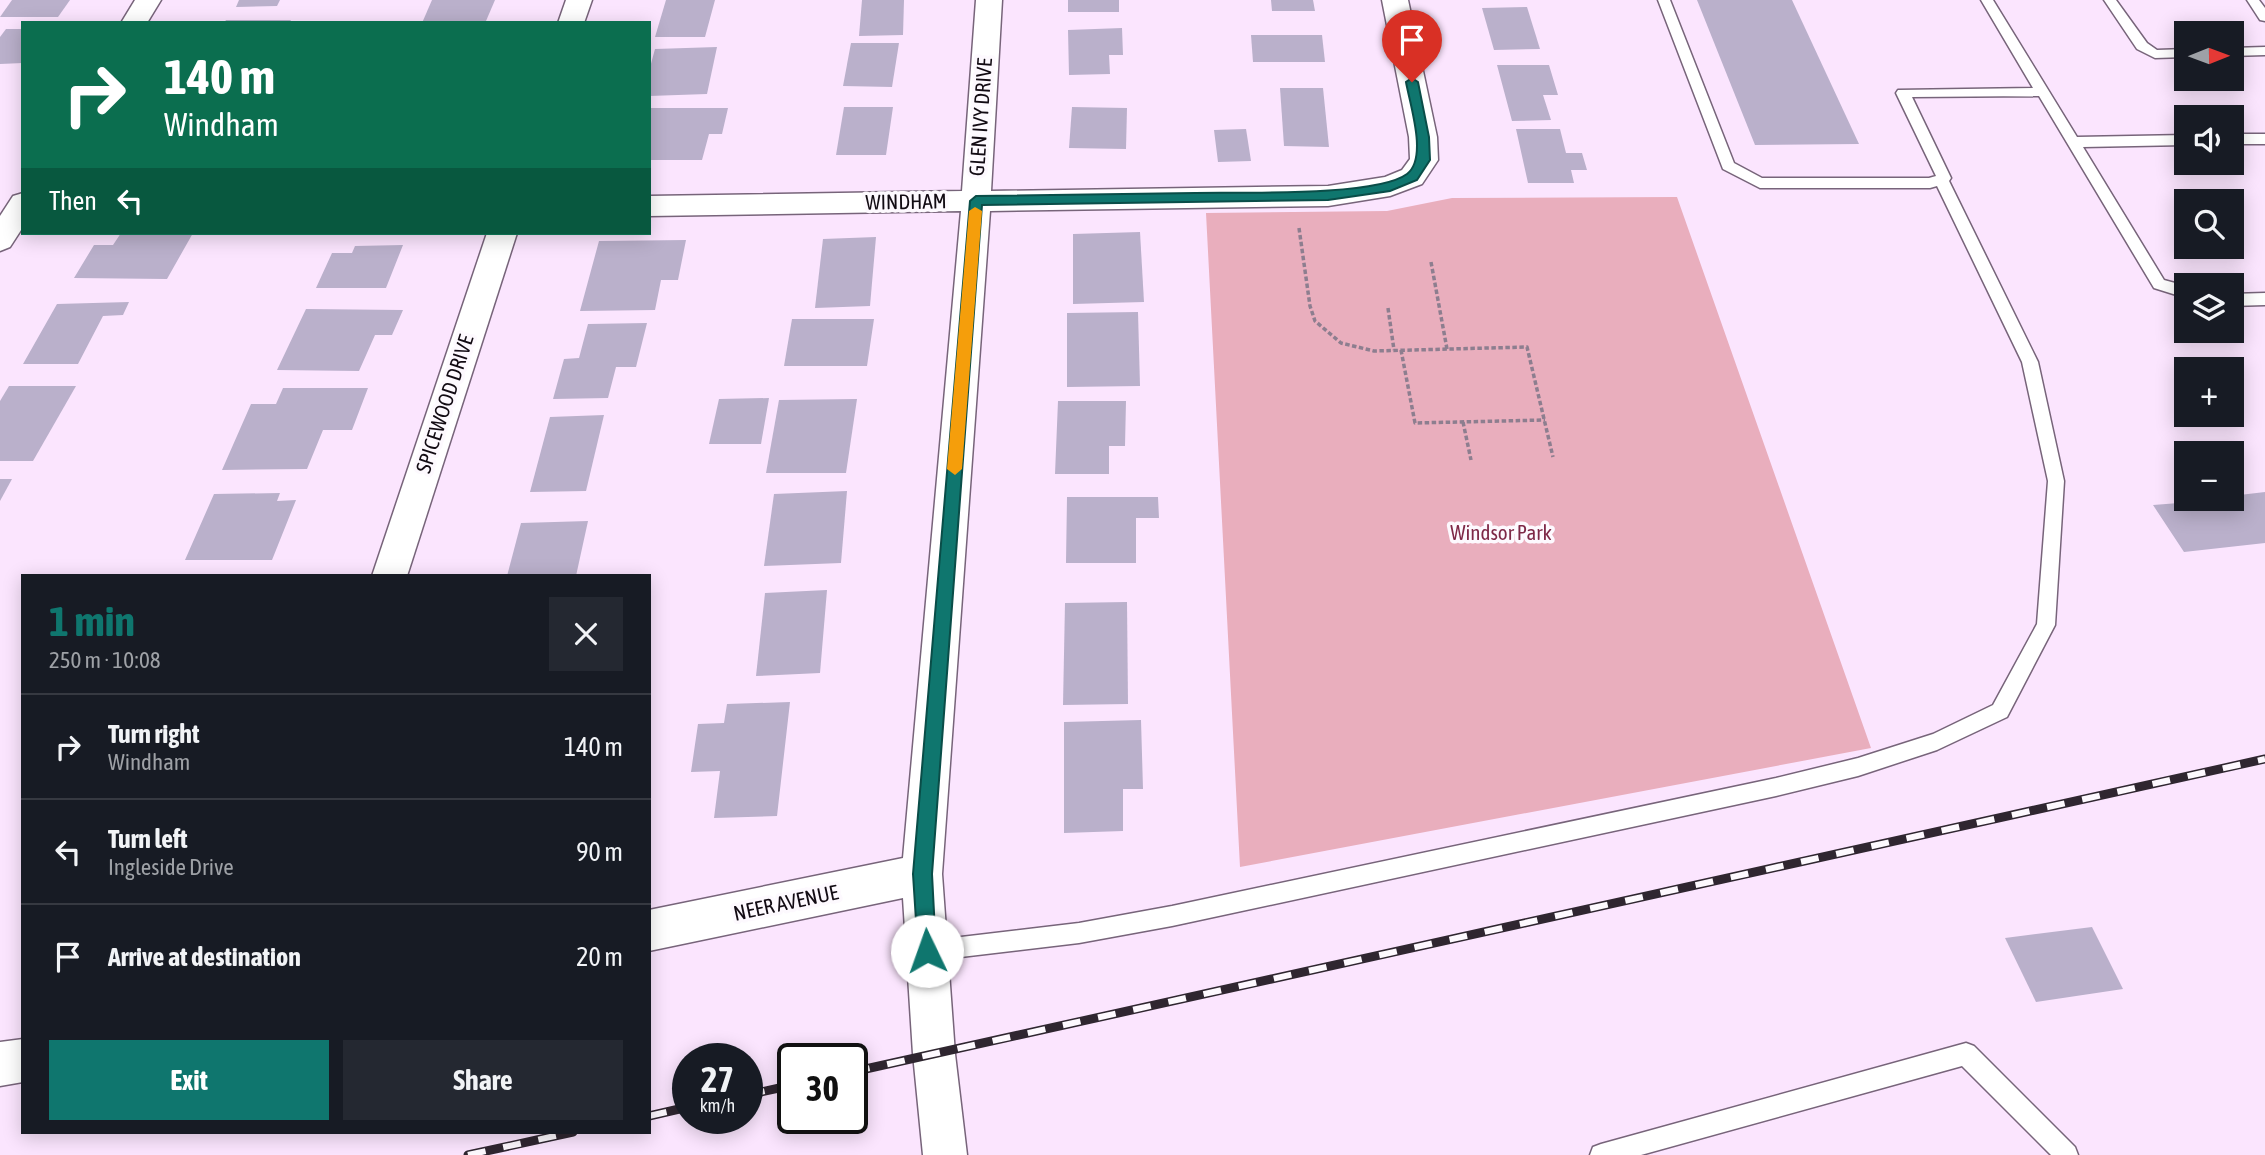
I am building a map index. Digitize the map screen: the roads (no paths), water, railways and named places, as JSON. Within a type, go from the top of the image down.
[{"type":"street","points":[[135,21],[148,0]]},
{"type":"street","points":[[572,21],[579,0]]},
{"type":"street","name":"GLEN IVY DRIVE","points":[[945,1155],[922,874],[976,201],[989,0]]},
{"type":"street","name":"WINDHAM","points":[[651,206],[1295,196],[1365,192],[1390,186],[1412,177],[1424,160],[1423,137],[1395,0]]},
{"type":"street","points":[[0,240],[21,206]]},
{"type":"street","name":"SPICEWOOD DRIVE","points":[[390,574],[501,235]]},
{"type":"street","name":"NEER AVENUE","points":[[651,931],[922,874]]},
{"type":"street","points":[[0,1064],[21,1059]]},
{"type":"lane","points":[[1664,0],[1728,166],[1760,183],[1930,183],[1944,178],[1903,93],[2043,92]]},
{"type":"lane","points":[[1987,0],[2159,284],[2174,288]]},
{"type":"lane","points":[[2110,0],[2142,46],[2155,54],[2174,53]]},
{"type":"lane","points":[[2253,0],[2265,17]]},
{"type":"lane","points":[[2244,52],[2265,51]]},
{"type":"lane","points":[[2244,139],[2265,139]]},
{"type":"lane","points":[[2073,142],[2174,140]]},
{"type":"lane","points":[[927,951],[1079,933],[1172,916],[1776,787],[1858,767],[1937,741],[2000,711],[2046,625],[2056,481],[2030,362],[1941,179]]},
{"type":"lane","points":[[2244,300],[2265,299]]},
{"type":"lane","points":[[1601,1155],[1966,1054],[2067,1155]]},
{"type":"railway","points":[[868,1068],[2265,759]]},
{"type":"railway","points":[[763,1092],[777,1088]]},
{"type":"railway","points":[[651,1116],[672,1111]]},
{"type":"railway","points":[[468,1155],[564,1134]]},
{"type":"park label","name":"Windsor Park","points":[[1501,533]]}]
